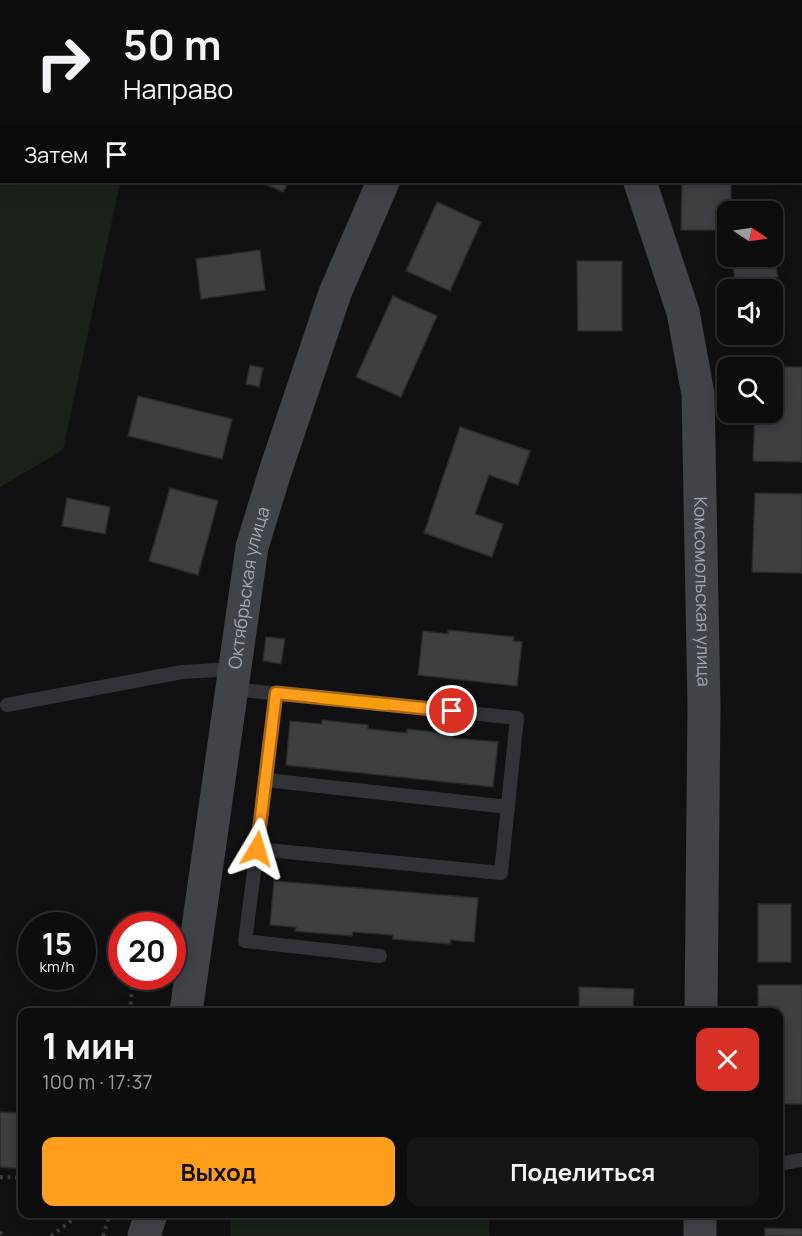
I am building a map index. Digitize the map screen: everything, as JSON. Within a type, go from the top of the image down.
[{"type":"main road","name":"Октябрьская улица","points":[[187,1008],[252,547],[270,485],[335,293],[383,183]]},
{"type":"main road","name":"Комсомольская улица","points":[[640,183],[683,312],[698,394],[704,706],[701,1008]]},
{"type":"main road","points":[[144,1236],[150,1218]]},
{"type":"main road","points":[[700,1218],[700,1236]]},
{"type":"lane","points":[[7,705],[182,672],[233,679],[276,693],[517,718],[501,873],[257,849]]},
{"type":"lane","points":[[276,693],[245,941],[380,956]]},
{"type":"lane","points":[[266,780],[508,807]]},
{"type":"lane","points":[[783,1163],[802,1160]]},
{"type":"path","points":[[130,1008],[132,990]]},
{"type":"path","points":[[0,1177],[18,1178]]},
{"type":"path","points":[[51,1236],[75,1218]]},
{"type":"path","points":[[103,1236],[109,1218]]},
{"type":"path","points":[[0,1232],[3,1236]]},
{"type":"shaded area","points":[[0,183],[120,183],[63,450],[0,487]]},
{"type":"shaded area","points":[[230,1218],[489,1218],[489,1236],[231,1236]]},
{"type":"building","points":[[262,183],[288,183],[283,192]]},
{"type":"building","points":[[682,183],[731,183],[731,201],[717,201],[717,230],[681,230]]},
{"type":"building","points":[[437,202],[481,222],[450,291],[406,271]]},
{"type":"building","points":[[260,250],[265,290],[201,299],[196,259]]},
{"type":"building","points":[[577,261],[622,261],[622,331],[578,331]]},
{"type":"building","points":[[733,267],[776,267],[778,277],[766,279],[735,279]]},
{"type":"building","points":[[393,296],[437,316],[401,397],[356,377]]},
{"type":"building","points":[[250,365],[263,368],[259,387],[246,384]]},
{"type":"building","points":[[783,367],[802,367],[802,462],[753,461],[755,423],[783,423]]},
{"type":"building","points":[[138,396],[232,419],[222,459],[128,436]]},
{"type":"building","points":[[460,427],[530,451],[518,485],[489,475],[475,514],[503,524],[492,557],[424,533]]},
{"type":"building","points":[[170,488],[218,501],[198,575],[149,561]]},
{"type":"building","points":[[755,493],[802,494],[802,573],[752,572]]},
{"type":"building","points":[[67,498],[110,507],[105,534],[62,526]]},
{"type":"building","points":[[448,630],[514,637],[513,641],[522,642],[517,686],[418,675],[423,631],[448,634]]},
{"type":"building","points":[[266,637],[285,639],[281,664],[263,661]]},
{"type":"building","points":[[322,720],[368,725],[368,729],[407,733],[407,729],[453,734],[453,738],[498,742],[493,787],[286,765],[290,721],[322,724]]},
{"type":"building","points":[[274,881],[478,898],[474,942],[451,940],[450,944],[393,939],[393,935],[353,932],[352,936],[295,931],[296,927],[270,925]]},
{"type":"building","points":[[758,904],[791,904],[791,962],[758,962]]},
{"type":"building","points":[[758,985],[802,985],[802,1104],[783,1104],[783,1008],[758,1008]]},
{"type":"building","points":[[579,987],[634,989],[633,1008],[579,1008]]},
{"type":"building","points":[[0,1112],[18,1113],[18,1169],[0,1167]]},
{"type":"building","points":[[765,1228],[802,1229],[802,1236],[765,1236]]},
{"type":"slow traffic","points":[[320,698],[386,705]]},
{"type":"route","points":[[257,849],[276,693],[452,711]]}]
